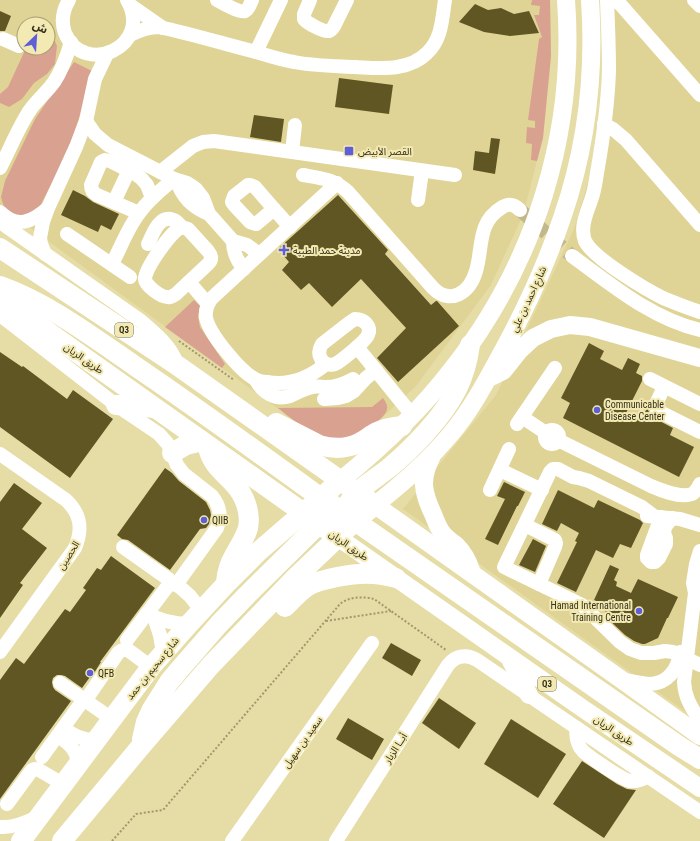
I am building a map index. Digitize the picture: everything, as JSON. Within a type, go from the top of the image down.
[{"type":"highway","name":"Q3","points":[[0,248],[178,366],[340,481],[338,510],[375,505]]},
{"type":"highway","points":[[0,286],[23,295],[72,323],[170,390],[338,510],[700,759]]},
{"type":"highway","name":"طريق الريان","points":[[0,298],[303,513]]},
{"type":"highway","points":[[142,745],[142,736],[146,722],[152,709],[169,682],[219,624],[246,595],[338,510],[412,447],[442,412],[461,379],[470,345]]},
{"type":"highway","points":[[116,405],[157,409]]},
{"type":"highway","points":[[246,414],[273,422],[319,445],[332,448],[352,446],[382,430],[394,427],[407,420]]},
{"type":"highway","points":[[172,453],[186,445],[205,443],[216,465],[237,486],[245,501],[248,528],[242,542],[233,556],[227,574],[226,584]]},
{"type":"highway","points":[[303,513],[338,510]]},
{"type":"highway","points":[[62,841],[142,745],[212,665],[295,578],[339,538],[338,510]]},
{"type":"highway","name":"شارع سحيم بن حمد","points":[[21,841],[157,660],[226,584],[258,552],[303,513]]},
{"type":"highway","points":[[246,628],[257,625],[277,614],[308,586],[320,581],[354,574],[368,573],[382,574],[396,578]]},
{"type":"main road","points":[[340,481],[407,420],[454,367],[470,345],[513,272],[536,219],[559,138],[566,84],[566,0]]},
{"type":"main road","name":"شارع احمد بن علي","points":[[375,505],[418,469],[435,452],[451,434],[478,396],[515,328],[554,242],[570,193],[582,141],[589,84],[591,32],[590,0]]},
{"type":"main road","points":[[488,378],[503,371],[519,351],[533,338],[551,329],[570,325],[590,327],[700,358]]},
{"type":"main road","points":[[435,452],[425,472],[424,486],[427,501],[442,533],[462,552],[471,573]]},
{"type":"main road","name":"Q3","points":[[375,505],[700,736]]},
{"type":"main road","name":"طريق الريان","points":[[339,538],[508,657],[700,788]]},
{"type":"main road","points":[[508,657],[529,695]]},
{"type":"street","points":[[69,0],[63,16],[64,30],[71,42],[81,51],[94,55],[107,54],[114,51],[121,47],[130,35],[133,20],[132,12],[128,3]]},
{"type":"street","points":[[217,0],[243,11],[247,9],[252,0]]},
{"type":"street","points":[[310,0],[304,14],[304,19],[309,24],[328,31],[334,26],[347,0]]},
{"type":"street","points":[[130,35],[141,29],[159,28],[282,59],[310,64],[391,68],[407,65],[421,58],[432,47],[442,26],[445,0]]},
{"type":"street","points":[[607,0],[609,70],[607,100],[600,156],[593,193],[583,224],[586,241],[592,251],[635,282],[663,298],[700,312]]},
{"type":"street","points":[[614,0],[620,4],[700,95]]},
{"type":"street","points":[[694,0],[700,6]]},
{"type":"street","points":[[256,52],[280,2]]},
{"type":"street","points":[[128,3],[165,29]]},
{"type":"street","points":[[3,39],[16,45]]},
{"type":"street","points":[[0,168],[30,110],[53,83],[59,73],[64,64],[71,42]]},
{"type":"street","points":[[45,254],[40,238],[43,222],[86,121],[95,79],[107,54]]},
{"type":"street","points":[[86,121],[95,134],[108,145],[175,180],[188,202],[209,214],[233,241],[247,246],[259,254]]},
{"type":"street","points":[[604,124],[613,129],[626,140],[700,225]]},
{"type":"street","points":[[292,152],[295,125]]},
{"type":"street","points":[[160,172],[193,146],[203,142],[214,141],[455,176]]},
{"type":"street","points":[[76,147],[95,143],[108,145]]},
{"type":"street","points":[[139,212],[93,192],[90,187],[91,182],[100,164],[106,160],[110,161],[138,175],[144,182],[152,198]]},
{"type":"street","points":[[114,202],[129,170]]},
{"type":"street","points":[[418,200],[422,171]]},
{"type":"street","points":[[303,175],[337,183],[348,192],[433,288],[439,294],[448,296],[456,296],[471,283],[476,271],[483,231],[489,219],[504,205],[511,205],[520,210]]},
{"type":"street","points":[[112,264],[139,212],[152,198],[175,180]]},
{"type":"street","points":[[337,183],[212,298],[208,304],[206,320],[228,354],[256,380],[288,389],[303,389],[313,386],[330,387],[347,382],[355,383],[366,378],[376,370]]},
{"type":"street","points":[[0,212],[9,219],[24,222],[34,218],[48,208]]},
{"type":"street","points":[[274,209],[290,227]]},
{"type":"street","points":[[148,244],[158,225],[163,220],[170,219],[174,220],[181,227],[188,229],[211,256],[209,263],[176,294],[168,297],[162,296],[147,285],[145,278],[158,253],[178,228],[181,227]]},
{"type":"street","points":[[0,222],[142,321],[160,338],[168,348],[178,366]]},
{"type":"street","points":[[67,234],[130,277]]},
{"type":"street","points":[[233,241],[236,259],[244,269]]},
{"type":"street","points":[[572,256],[626,296],[677,323],[700,330]]},
{"type":"street","points":[[189,282],[208,304]]},
{"type":"street","name":"طريق الريان","points":[[0,315],[116,405],[159,434],[167,443],[177,465],[188,479],[212,496],[218,504],[220,514],[217,528],[150,615],[127,640]]},
{"type":"street","points":[[288,389],[301,379],[314,373],[326,364],[337,363],[367,339],[369,328],[366,322],[359,319],[352,320],[322,344],[319,355],[326,364]]},
{"type":"street","points":[[357,347],[376,370],[407,420]]},
{"type":"street","points":[[343,358],[355,383]]},
{"type":"street","points":[[555,368],[520,420],[546,433],[544,438],[547,442],[552,444],[558,440],[664,491],[685,495],[696,491],[700,484]]},
{"type":"street","points":[[314,373],[318,386]]},
{"type":"street","points":[[650,379],[700,404]]},
{"type":"street","points":[[324,399],[338,398],[350,394],[355,383]]},
{"type":"street","points":[[664,387],[656,404],[657,410],[700,432]]},
{"type":"street","points":[[490,490],[509,449]]},
{"type":"street","name":"الحصين","points":[[0,454],[72,505],[79,518],[80,526],[80,533],[75,548],[0,652]]},
{"type":"street","points":[[700,525],[658,515],[612,497],[589,481],[573,477],[560,470],[553,469],[550,472],[504,567],[582,605],[620,642],[630,649],[641,653],[669,651],[700,665]]},
{"type":"street","points":[[500,470],[542,490]]},
{"type":"street","points":[[612,497],[622,472]]},
{"type":"street","points":[[651,486],[658,515],[665,527],[661,534]]},
{"type":"street","points":[[525,525],[555,540],[556,543],[539,584]]},
{"type":"street","points":[[123,547],[171,586],[190,596],[195,617],[171,623],[150,615]]},
{"type":"street","points":[[699,561],[692,614],[683,657],[685,695],[700,722]]},
{"type":"street","points":[[42,757],[118,653],[124,649],[157,660],[160,635],[150,615]]},
{"type":"street","name":"سعيد بن سهيل","points":[[232,841],[372,643]]},
{"type":"street","name":"طريق الريان","points":[[457,658],[469,657],[477,660],[700,812]]},
{"type":"street","points":[[622,680],[649,684],[660,682],[673,673],[683,657]]},
{"type":"street","name":"أبــا الزبار","points":[[336,841],[448,665],[457,658]]},
{"type":"street","points":[[60,683],[82,703],[112,719]]},
{"type":"street","points":[[60,732],[84,739],[96,740]]},
{"type":"street","points":[[60,732],[65,741],[72,747],[78,764]]},
{"type":"street","points":[[7,804],[32,770],[39,770],[63,784]]},
{"type":"street","points":[[0,827],[15,826],[39,817]]},
{"type":"path","points":[[177,339],[239,383]]},
{"type":"path","points":[[112,841],[136,814],[163,810],[342,602],[349,599],[374,599],[457,658]]},
{"type":"path","points":[[325,622],[391,611]]},
{"type":"shaded area","name":"مدينة حمد الطبية","points":[[0,0],[550,0],[551,56],[543,138],[523,215],[491,285],[416,386],[374,425],[303,427],[0,206]]},
{"type":"shaded area","points":[[532,0],[550,0],[551,56],[543,138],[537,161],[531,160],[532,144],[526,143],[527,127],[535,128],[535,121],[528,120],[539,39],[542,37],[534,15],[539,15],[540,6],[531,5]]},
{"type":"shaded area","points":[[606,0],[700,0],[700,722],[403,509],[496,395],[574,229],[599,146]]},
{"type":"shaded area","points":[[22,56],[56,56],[55,64],[47,74],[34,83],[22,99],[9,107],[0,103],[0,94],[8,87]]},
{"type":"shaded area","points":[[74,62],[92,71],[72,139],[39,208],[22,217],[13,214],[4,207],[1,197],[5,181],[35,119]]},
{"type":"shaded area","points":[[194,300],[200,306],[198,317],[200,327],[225,364],[222,368],[165,327]]},
{"type":"shaded area","points":[[383,398],[387,408],[386,413],[372,426],[351,437],[344,438],[318,435],[290,418],[278,408],[372,407]]},
{"type":"building","points":[[475,4],[488,10],[501,8],[514,14],[529,11],[539,33],[510,36],[484,32],[459,22]]},
{"type":"building","points":[[0,11],[11,16],[5,31],[0,31]]},
{"type":"building","points":[[339,78],[393,85],[389,114],[335,107]]},
{"type":"building","points":[[254,115],[284,119],[281,142],[250,137]]},
{"type":"building","points":[[491,138],[500,139],[495,174],[473,170],[475,151],[489,153]]},
{"type":"building","points":[[73,190],[93,202],[119,214],[111,230],[101,225],[98,232],[61,215]]},
{"type":"building","points":[[338,195],[388,250],[385,254],[431,305],[437,301],[459,326],[398,382],[377,358],[406,328],[361,279],[332,307],[309,283],[301,290],[282,270],[289,262],[278,249]]},
{"type":"building","name":"Communicable Disease Center","points":[[589,343],[604,351],[600,359],[622,370],[628,358],[640,364],[636,373],[642,376],[642,381],[626,413],[641,421],[647,408],[652,417],[673,428],[670,435],[694,447],[679,477],[563,418],[570,403],[561,398]]},
{"type":"building","points":[[0,352],[22,367],[23,366],[67,399],[73,390],[113,419],[70,478],[0,427]]},
{"type":"building","points":[[165,468],[206,502],[211,515],[209,524],[206,528],[200,529],[170,570],[128,540],[122,539],[117,535]]},
{"type":"building","points":[[504,482],[525,492],[498,545],[485,539],[505,499],[497,496]]},
{"type":"building","points":[[14,483],[42,503],[22,529],[47,548],[20,583],[23,585],[0,618],[0,502]]},
{"type":"building","points":[[558,490],[594,508],[598,500],[640,520],[643,523],[631,548],[620,544],[613,558],[596,550],[576,592],[557,583],[577,542],[575,541],[579,533],[561,523],[557,531],[542,524]]},
{"type":"building","points":[[533,539],[546,546],[535,572],[519,565]]},
{"type":"building","points":[[111,556],[155,588],[100,662],[91,678],[90,677],[82,688],[65,676],[57,675],[53,678],[52,682],[55,690],[71,701],[0,799],[0,680],[16,658],[24,664],[65,609],[70,612],[86,590],[83,588],[97,568],[101,570]]},
{"type":"building","name":"Hamad International Training Centre","points":[[610,565],[619,569],[614,580],[617,582],[616,586],[631,593],[638,579],[678,597],[658,638],[645,644],[634,641],[625,635],[606,617],[605,605],[594,600]]},
{"type":"building","points":[[391,643],[421,660],[412,676],[382,658]]},
{"type":"building","points":[[439,698],[476,723],[459,749],[422,723]]},
{"type":"building","points":[[348,718],[384,739],[372,760],[336,739]]},
{"type":"building","points":[[511,719],[566,754],[538,798],[484,764]]},
{"type":"building","points":[[582,761],[617,784],[627,789],[636,790],[604,838],[553,804]]},
{"type":"tunnel","points":[[520,210],[572,256]]},
{"type":"place","name":"القصر الأبيض","points":[[349,151]]},
{"type":"place","name":"مدينة حمد الطبية","points":[[284,250]]},
{"type":"place","name":"Communicable Disease Center","points":[[597,410]]},
{"type":"place","name":"QIIB","points":[[204,520]]},
{"type":"place","name":"Hamad International Training Centre","points":[[639,611]]},
{"type":"place","name":"QFB","points":[[90,673]]}]
